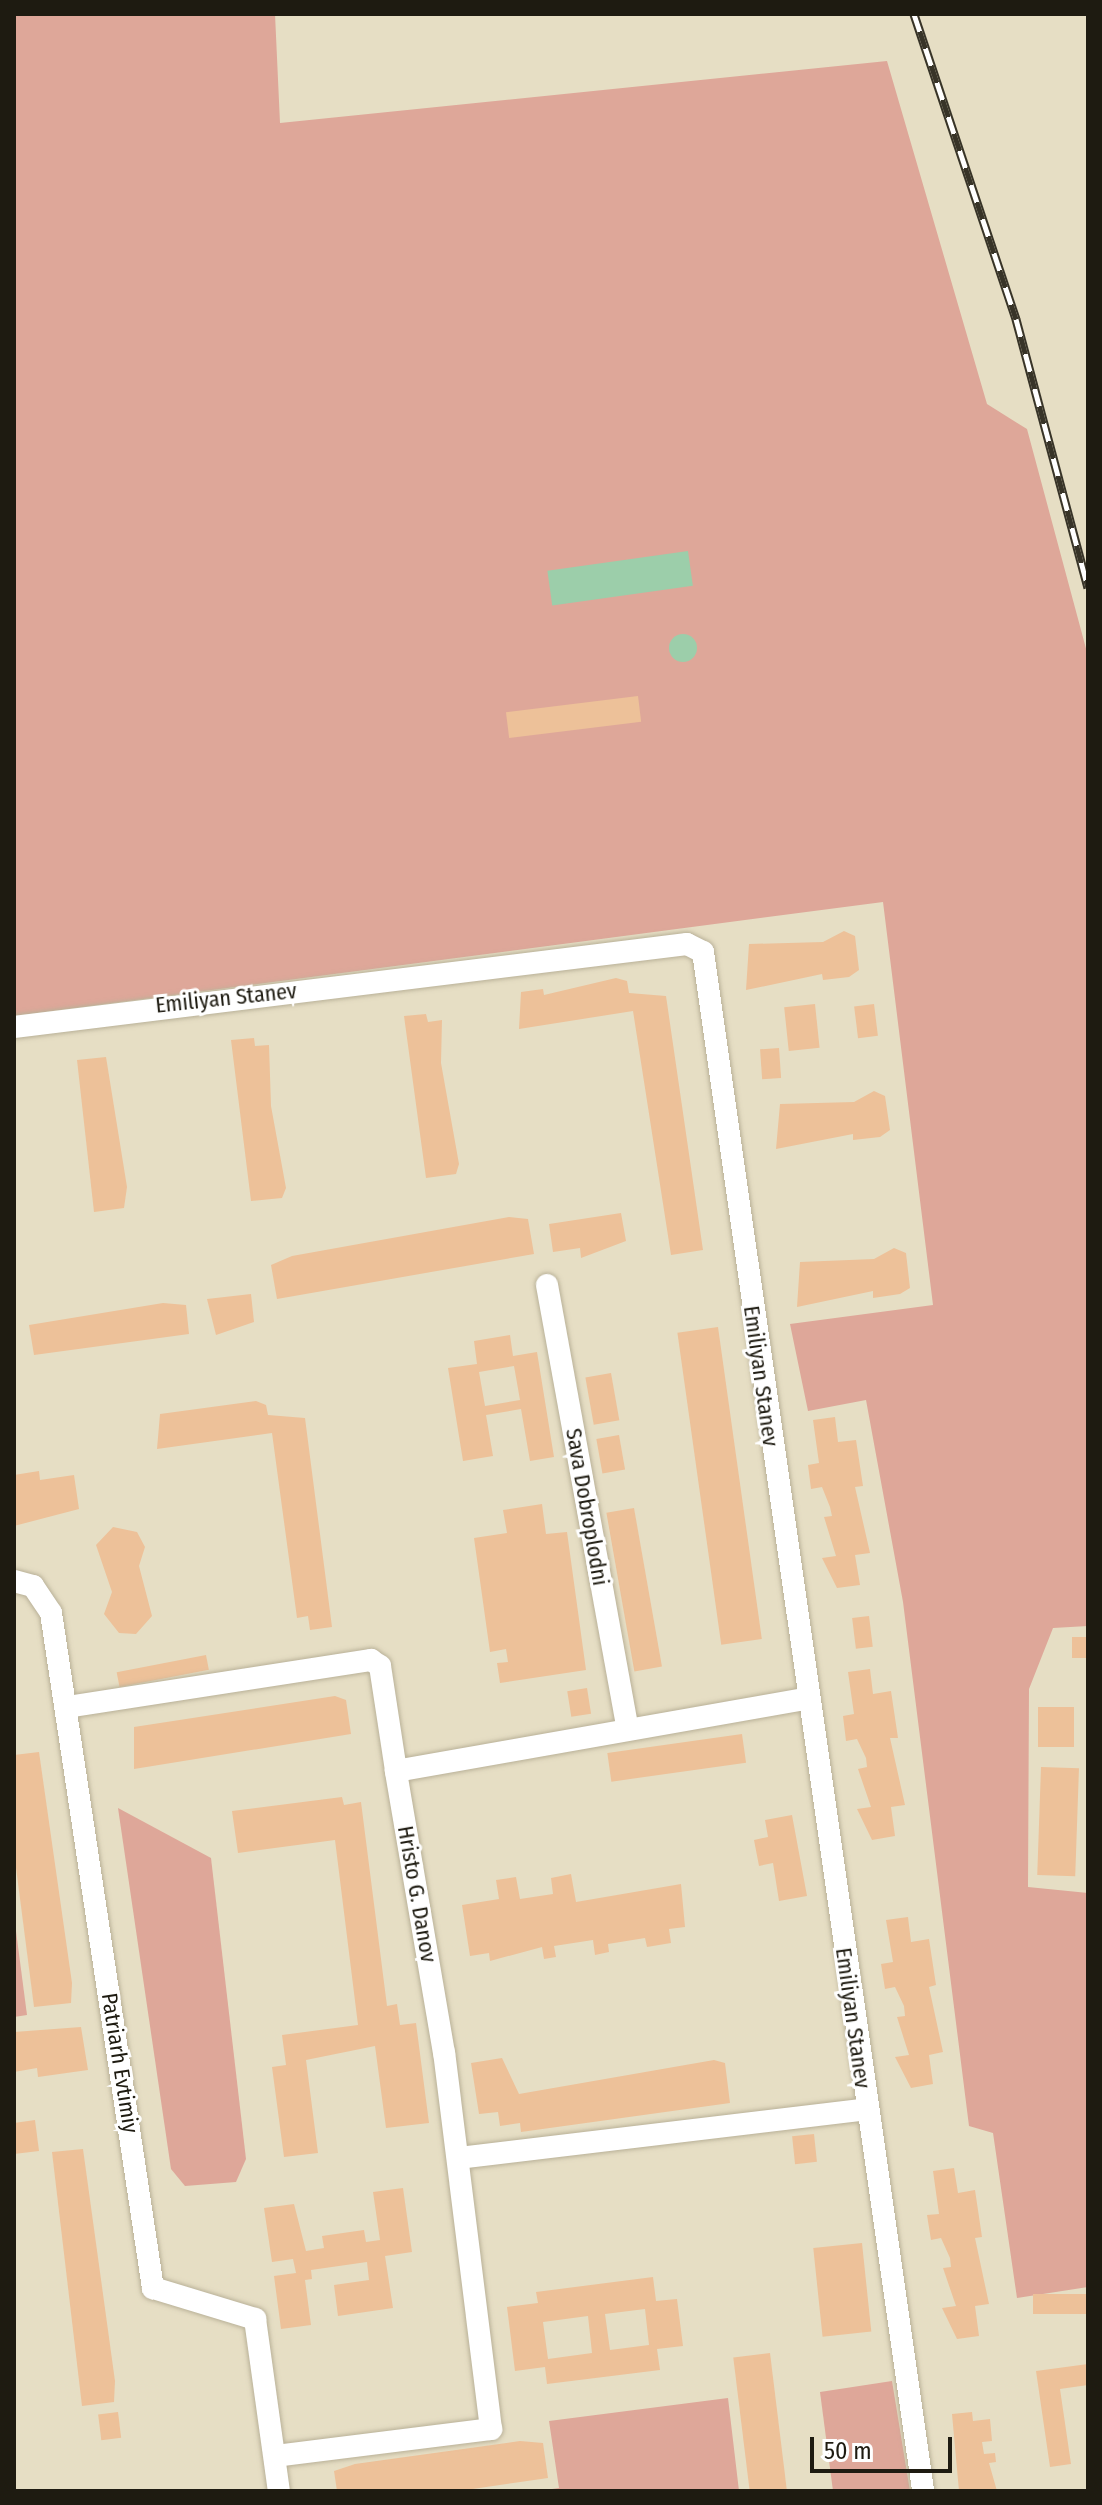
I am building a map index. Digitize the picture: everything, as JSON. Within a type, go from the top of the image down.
[{"type":"street","name":"Emiliyan Stanev","points":[[14,1027],[699,947],[923,2491]]},
{"type":"street","name":"Sava Dobroplodni","points":[[547,1285],[628,1729]]},
{"type":"street","name":"Patriarh Evtimiy","points":[[14,1581],[33,1586],[51,1613],[153,2288],[255,2319],[279,2491]]},
{"type":"street","name":"Hristo G. Danov","points":[[67,1707],[371,1660],[380,1666],[458,2158],[491,2429],[275,2456]]},
{"type":"street","points":[[396,1771],[806,1699]]},
{"type":"street","points":[[458,2158],[867,2109]]},
{"type":"shaded area","points":[[14,14],[275,14],[280,123],[887,61],[987,404],[1027,429],[1088,656],[1088,1626],[1053,1628],[1029,1689],[1028,1887],[1088,1893],[1088,2287],[1017,2298],[993,2133],[969,2126],[903,1602],[866,1400],[808,1411],[790,1324],[933,1305],[883,902],[14,1016]]},
{"type":"shaded area","points":[[688,551],[693,586],[552,605],[547,571]]},
{"type":"shaded area","points":[[683,634],[693,638],[697,648],[693,658],[683,662],[673,658],[669,648],[673,638]]},
{"type":"shaded area","points":[[118,1808],[211,1858],[246,2159],[236,2182],[185,2186],[171,2169]]},
{"type":"shaded area","points":[[14,1916],[27,2015],[14,2017]]},
{"type":"shaded area","points":[[892,2381],[910,2491],[833,2491],[820,2392]]},
{"type":"shaded area","points":[[728,2398],[739,2491],[538,2491],[559,2488],[549,2421]]},
{"type":"building","points":[[638,696],[641,722],[509,738],[506,712]]},
{"type":"building","points":[[844,931],[855,936],[859,970],[849,977],[823,980],[822,974],[746,990],[749,944],[823,942]]},
{"type":"building","points":[[616,978],[627,981],[629,993],[666,996],[703,1250],[671,1255],[633,1011],[519,1029],[521,992],[543,989],[544,995]]},
{"type":"building","points":[[815,1004],[820,1048],[789,1051],[784,1007]]},
{"type":"building","points":[[874,1004],[878,1036],[858,1038],[854,1006]]},
{"type":"building","points":[[426,1014],[428,1022],[442,1020],[441,1063],[459,1164],[456,1174],[426,1178],[404,1016]]},
{"type":"building","points":[[254,1038],[255,1046],[269,1045],[271,1106],[286,1188],[282,1198],[251,1201],[231,1040]]},
{"type":"building","points":[[779,1048],[781,1078],[762,1079],[760,1049]]},
{"type":"building","points":[[106,1057],[127,1187],[124,1208],[94,1212],[77,1060]]},
{"type":"building","points":[[874,1091],[885,1096],[890,1130],[880,1137],[853,1140],[853,1134],[776,1149],[780,1104],[854,1102]]},
{"type":"building","points":[[621,1213],[626,1241],[581,1258],[580,1248],[553,1252],[549,1224]]},
{"type":"building","points":[[509,1217],[528,1219],[534,1254],[277,1299],[271,1265],[292,1256]]},
{"type":"building","points":[[894,1248],[906,1253],[910,1288],[900,1294],[873,1298],[873,1291],[797,1307],[800,1262],[874,1259]]},
{"type":"building","points":[[251,1294],[254,1322],[216,1335],[207,1299]]},
{"type":"building","points":[[163,1303],[186,1305],[189,1334],[34,1355],[29,1325]]},
{"type":"building","points":[[718,1327],[762,1639],[721,1645],[677,1333]]},
{"type":"building","points":[[510,1335],[513,1356],[537,1352],[554,1457],[530,1461],[521,1409],[486,1415],[493,1456],[463,1461],[448,1368],[477,1364],[474,1341]],"holes":[[[514,1366],[520,1400],[485,1406],[479,1372]]]},
{"type":"building","points":[[611,1373],[619,1420],[594,1425],[585,1378]]},
{"type":"building","points":[[256,1401],[266,1405],[268,1415],[305,1418],[332,1627],[310,1630],[308,1616],[297,1618],[272,1433],[157,1449],[160,1414]]},
{"type":"building","points":[[835,1417],[838,1442],[856,1440],[863,1486],[855,1487],[870,1553],[855,1555],[860,1585],[837,1588],[822,1558],[836,1556],[824,1517],[832,1516],[830,1507],[822,1487],[811,1489],[808,1465],[819,1463],[813,1420]]},
{"type":"building","points":[[619,1435],[625,1469],[602,1473],[596,1439]]},
{"type":"building","points":[[39,1471],[40,1480],[74,1475],[79,1509],[14,1526],[14,1475]]},
{"type":"building","points":[[542,1504],[546,1534],[567,1532],[586,1670],[500,1683],[497,1663],[508,1662],[506,1649],[490,1652],[474,1538],[507,1533],[503,1510]]},
{"type":"building","points":[[634,1508],[662,1667],[634,1671],[606,1513]]},
{"type":"building","points":[[113,1527],[137,1532],[145,1547],[139,1566],[152,1616],[136,1634],[119,1633],[104,1614],[112,1592],[96,1545]]},
{"type":"building","points":[[869,1616],[873,1647],[856,1649],[852,1618]]},
{"type":"building","points":[[1072,1637],[1088,1637],[1088,1658],[1072,1658]]},
{"type":"building","points":[[206,1655],[209,1670],[120,1687],[117,1672]]},
{"type":"building","points":[[870,1669],[873,1694],[891,1691],[898,1738],[890,1738],[905,1805],[891,1807],[895,1836],[872,1840],[857,1809],[871,1807],[858,1769],[867,1767],[866,1758],[857,1739],[846,1741],[843,1716],[854,1714],[848,1672]]},
{"type":"building","points":[[587,1688],[591,1714],[571,1717],[567,1691]]},
{"type":"building","points":[[335,1696],[346,1700],[351,1734],[134,1769],[134,1727]]},
{"type":"building","points":[[1038,1707],[1074,1707],[1074,1747],[1038,1747]]},
{"type":"building","points":[[742,1734],[746,1763],[611,1782],[607,1753]]},
{"type":"building","points":[[39,1752],[72,1983],[71,2003],[34,2007],[14,1852],[14,1755]]},
{"type":"building","points":[[1041,1767],[1079,1768],[1075,1876],[1037,1875]]},
{"type":"building","points":[[342,1797],[344,1805],[361,1802],[387,2006],[397,2004],[400,2025],[416,2023],[429,2123],[386,2128],[375,2046],[306,2060],[318,2153],[284,2157],[272,2067],[286,2065],[282,2035],[358,2025],[335,1840],[238,1853],[232,1811]]},
{"type":"building","points":[[792,1815],[807,1896],[779,1901],[773,1863],[759,1866],[754,1840],[768,1837],[765,1820]]},
{"type":"building","points":[[571,1874],[576,1902],[681,1884],[685,1927],[669,1929],[671,1943],[647,1947],[645,1938],[608,1944],[609,1952],[595,1955],[593,1940],[554,1946],[556,1957],[544,1959],[542,1947],[490,1961],[489,1953],[470,1956],[462,1905],[499,1899],[496,1880],[516,1877],[520,1899],[553,1894],[551,1878]]},
{"type":"building","points":[[908,1917],[911,1942],[929,1939],[936,1985],[929,1987],[943,2052],[929,2055],[933,2084],[911,2088],[895,2057],[909,2055],[897,2017],[905,2016],[904,2006],[895,1987],[885,1989],[881,1964],[893,1962],[886,1920]]},
{"type":"building","points":[[81,2027],[88,2070],[38,2077],[37,2068],[14,2072],[14,2032]]},
{"type":"building","points":[[502,2058],[519,2094],[714,2060],[725,2063],[730,2103],[521,2132],[520,2123],[500,2126],[498,2112],[479,2114],[471,2063]]},
{"type":"building","points":[[35,2120],[39,2151],[14,2154],[14,2123]]},
{"type":"building","points":[[814,2134],[817,2162],[795,2164],[792,2136]]},
{"type":"building","points":[[83,2149],[115,2381],[114,2402],[82,2406],[52,2152]]},
{"type":"building","points":[[954,2168],[958,2193],[975,2190],[982,2237],[975,2238],[989,2304],[975,2306],[979,2336],[957,2339],[942,2308],[956,2306],[943,2268],[951,2267],[950,2258],[941,2238],[931,2240],[927,2215],[939,2214],[933,2171]]},
{"type":"building","points":[[403,2188],[412,2252],[385,2256],[393,2308],[338,2316],[334,2285],[369,2280],[367,2262],[311,2270],[312,2279],[305,2280],[311,2325],[281,2329],[274,2276],[296,2273],[293,2259],[272,2262],[264,2208],[294,2204],[306,2251],[324,2248],[322,2236],[364,2230],[366,2242],[380,2240],[373,2192]]},
{"type":"building","points":[[862,2243],[871,2332],[823,2337],[813,2248]]},
{"type":"building","points":[[653,2277],[656,2301],[677,2299],[683,2346],[657,2349],[660,2370],[547,2384],[545,2367],[515,2371],[507,2307],[538,2303],[536,2292]],"holes":[[[645,2309],[649,2345],[610,2350],[605,2314]],[[588,2316],[592,2353],[548,2359],[543,2322]]]},
{"type":"building","points":[[1033,2294],[1088,2294],[1088,2314],[1033,2314]]},
{"type":"building","points":[[770,2353],[787,2491],[750,2491],[733,2358]]},
{"type":"building","points":[[1088,2364],[1088,2385],[1060,2389],[1071,2464],[1050,2467],[1036,2371]]},
{"type":"building","points":[[118,2412],[121,2438],[101,2440],[98,2414]]},
{"type":"building","points":[[972,2412],[973,2421],[990,2419],[992,2441],[982,2442],[984,2454],[995,2453],[996,2462],[989,2463],[997,2491],[959,2491],[952,2414]]},
{"type":"building","points":[[520,2441],[543,2443],[548,2478],[459,2491],[337,2491],[334,2471],[355,2464]]},
{"type":"railway","points":[[914,14],[1016,319],[1088,587]]}]
